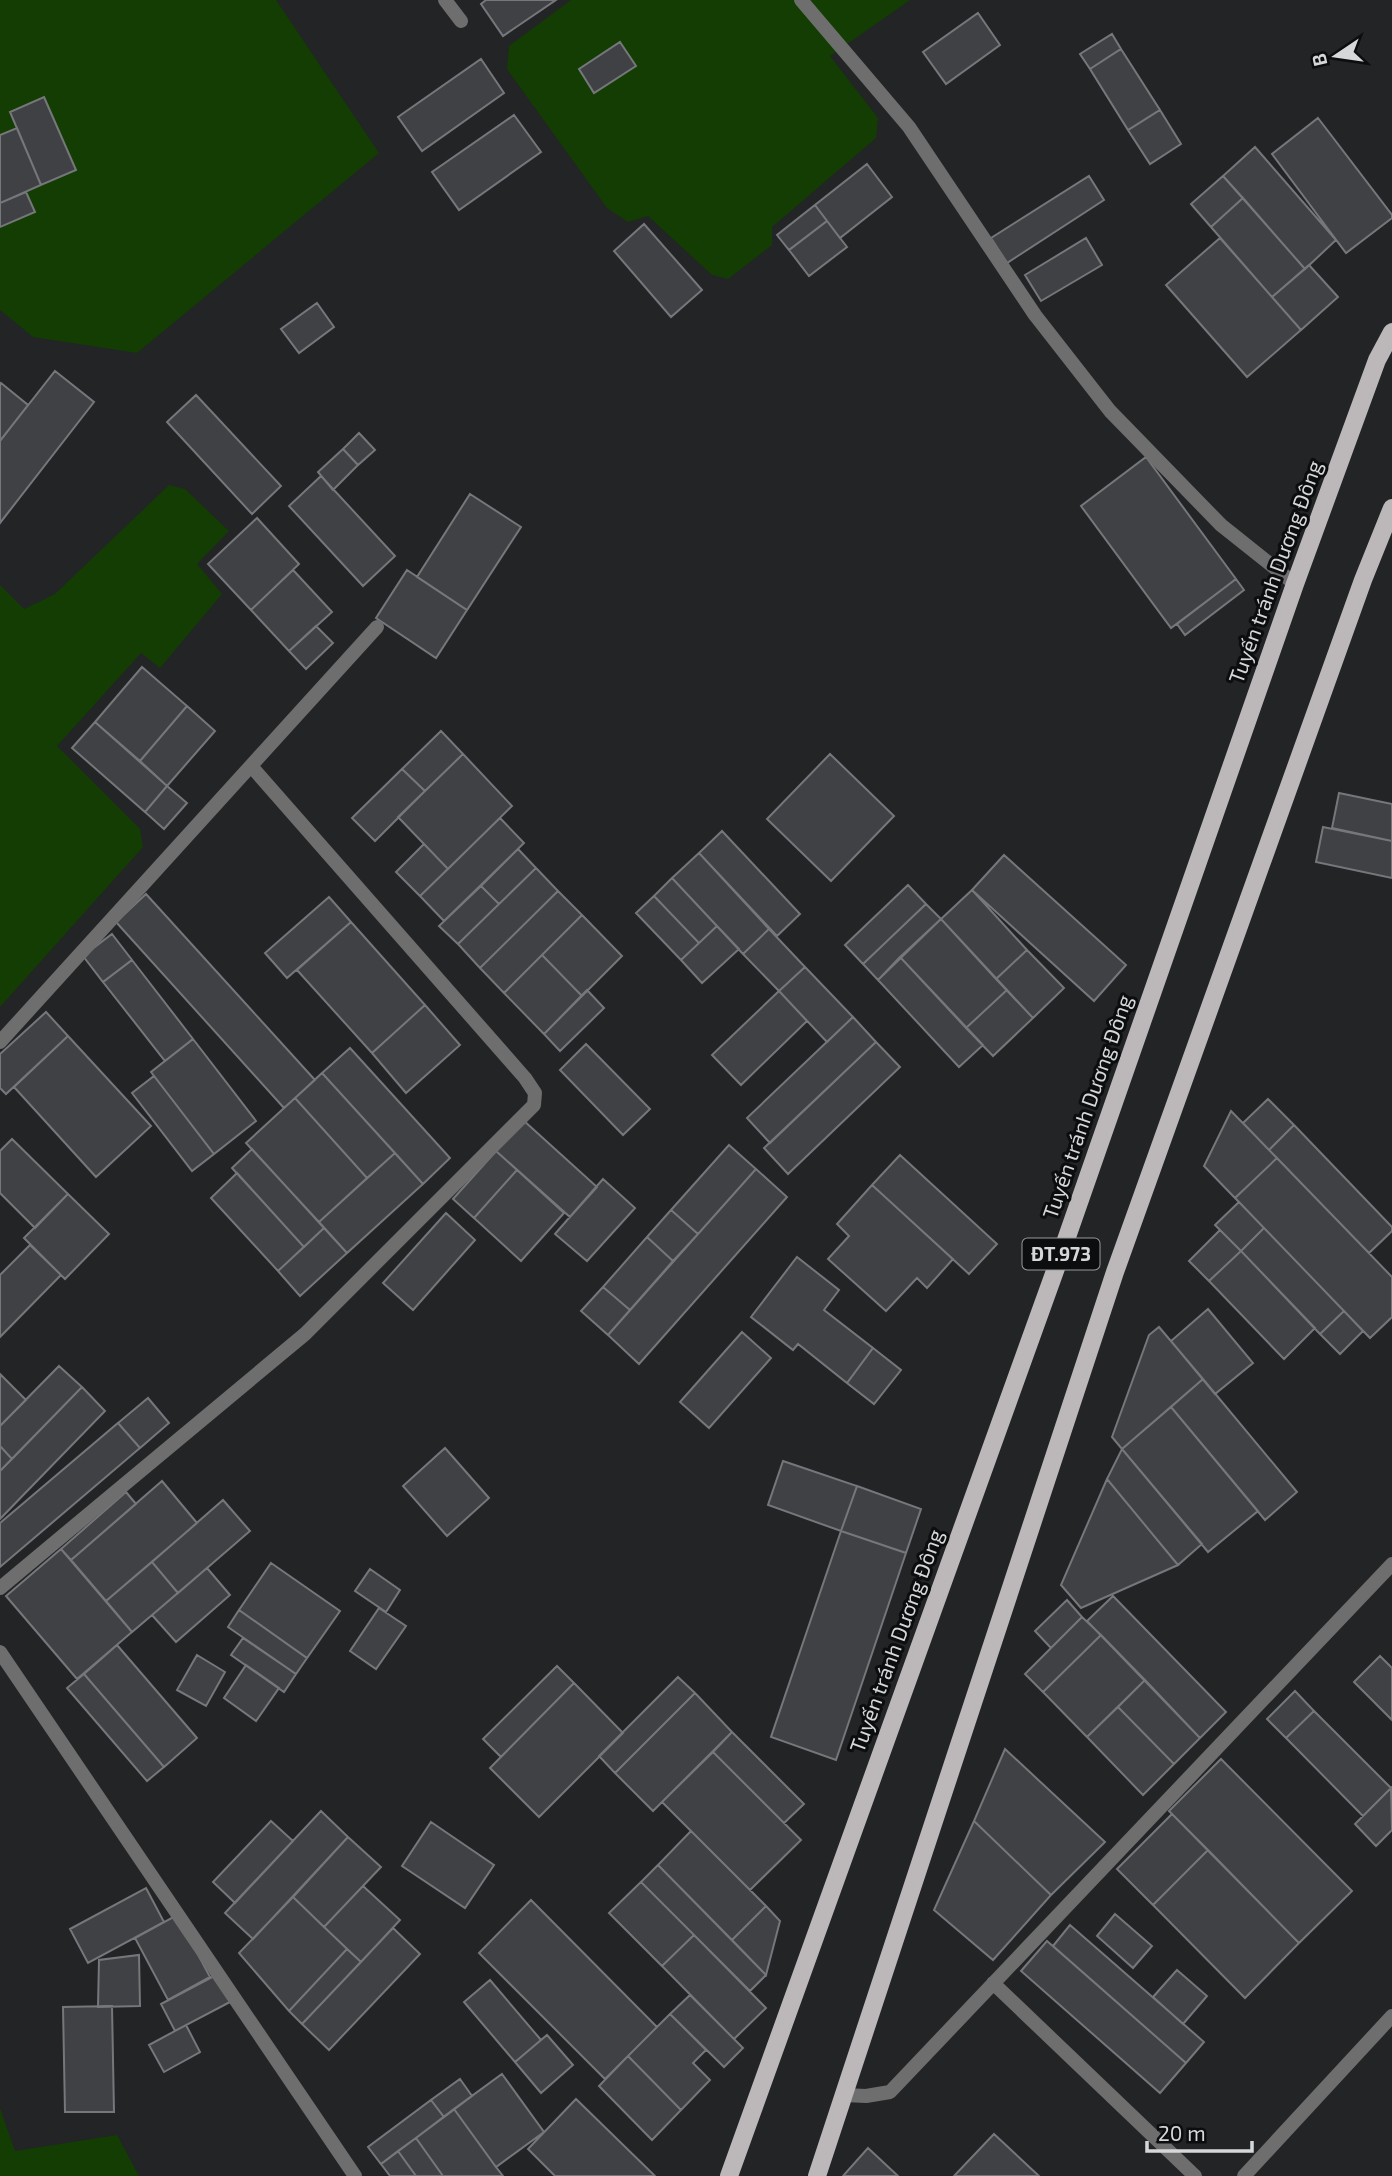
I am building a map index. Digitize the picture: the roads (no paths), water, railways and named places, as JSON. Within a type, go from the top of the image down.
[{"type":"main road","name":"Tuyến tránh Dương Đông","points":[[729,2176],[1059,1257],[1295,584],[1377,360],[1392,331]]},
{"type":"main road","name":"ĐT.973","points":[[817,2176],[1115,1272],[1353,606],[1392,508]]},
{"type":"street","points":[[445,0],[461,21]]},
{"type":"street","points":[[801,0],[909,127],[1035,315],[1110,411],[1221,524],[1295,584]]},
{"type":"street","points":[[0,1042],[377,628]]},
{"type":"street","points":[[0,1588],[305,1334],[534,1105],[535,1093],[525,1078],[252,767]]},
{"type":"street","points":[[844,2095],[866,2096],[890,2092],[1392,1564]]},
{"type":"street","points":[[0,1651],[355,2176]]},
{"type":"street","points":[[993,1983],[1195,2176]]},
{"type":"street","points":[[1244,2176],[1392,2015]]}]
